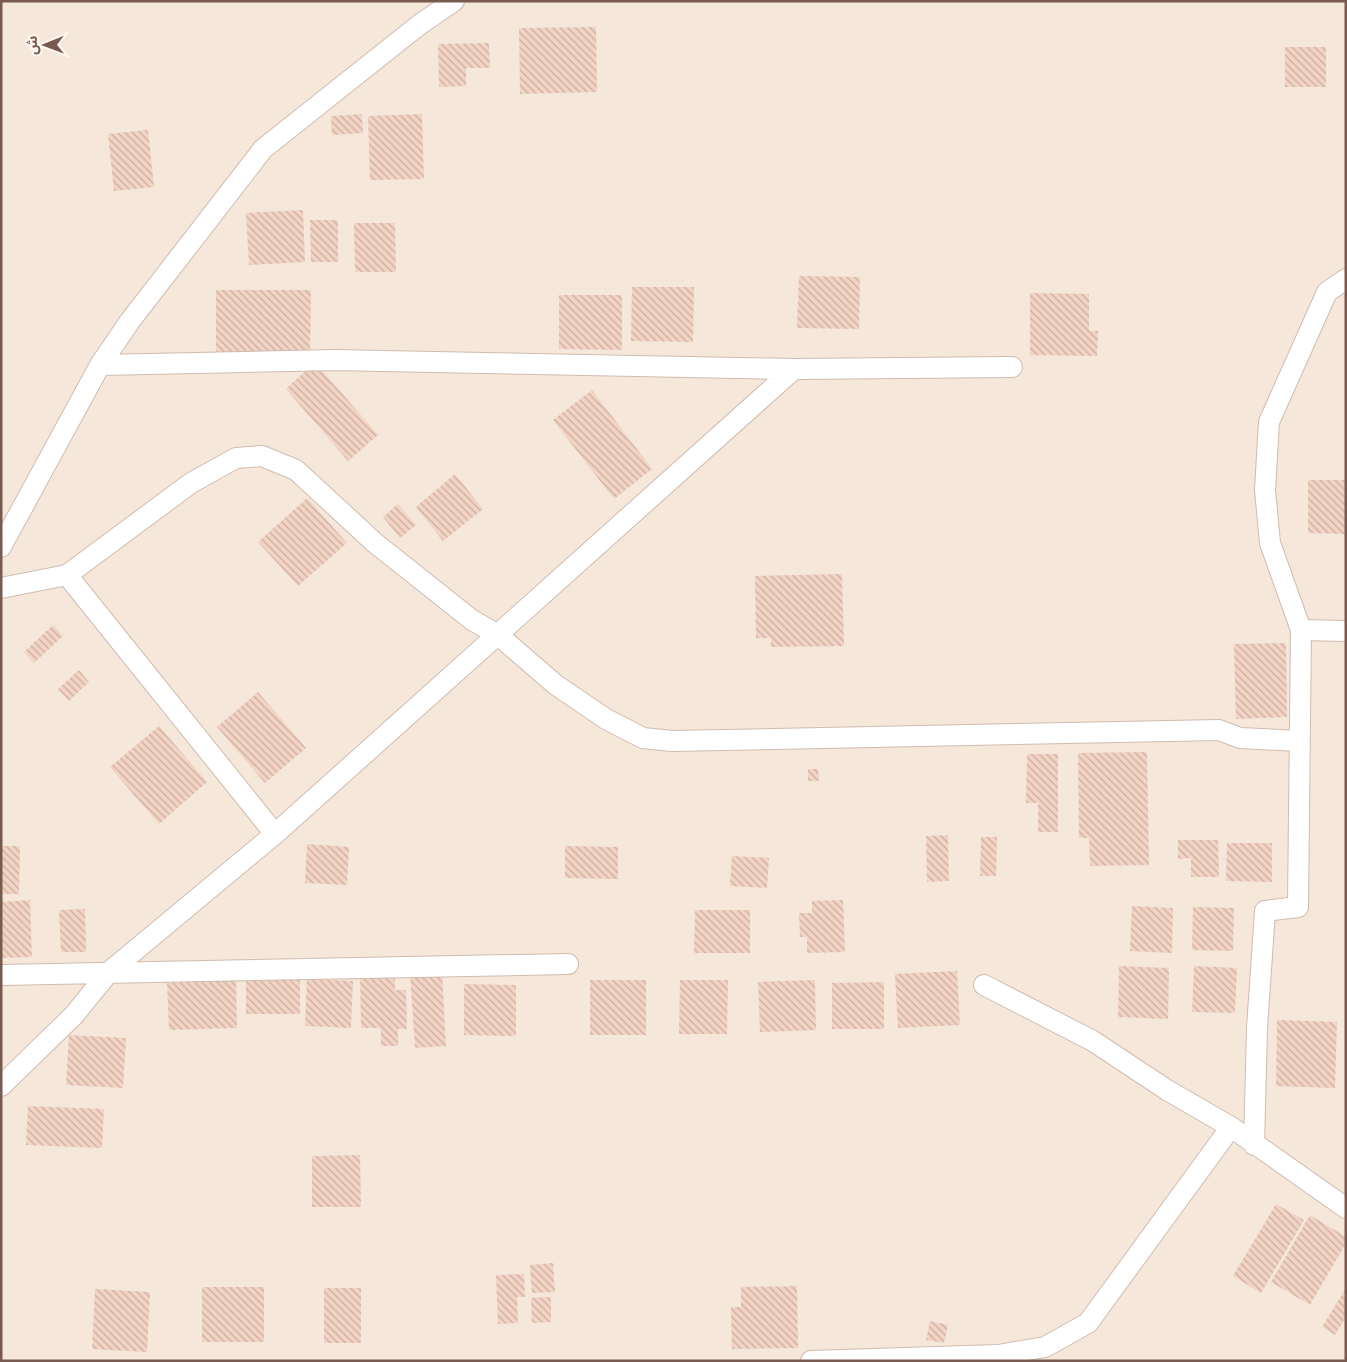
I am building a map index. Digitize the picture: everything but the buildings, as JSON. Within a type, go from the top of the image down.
[{"type":"street","points":[[1,548],[100,365],[130,321],[263,149],[419,25],[454,1]]},
{"type":"street","points":[[1254,1145],[1257,1028],[1265,911],[1298,907],[1301,630],[1270,543],[1265,490],[1269,422],[1327,292],[1346,279]]},
{"type":"street","points":[[100,365],[333,360],[794,369],[1012,366]]},
{"type":"street","points":[[1,1086],[74,1015],[109,972],[275,834],[794,369]]},
{"type":"street","points":[[1,588],[67,574],[191,484],[236,458],[262,456],[296,470],[375,543],[472,620],[498,636],[556,685],[606,719],[643,738],[672,741],[1219,730],[1240,738],[1300,741]]},
{"type":"street","points":[[67,574],[275,834]]},
{"type":"street","points":[[1301,630],[1346,631]]},
{"type":"street","points":[[1,975],[568,964]]},
{"type":"street","points":[[984,985],[1093,1041],[1167,1090],[1231,1127],[1346,1208]]},
{"type":"street","points":[[811,1361],[998,1355],[1045,1347],[1088,1323],[1231,1127]]},
{"type":"shaded area","points":[[1,1],[1346,1],[1346,1361],[1,1361]]}]
